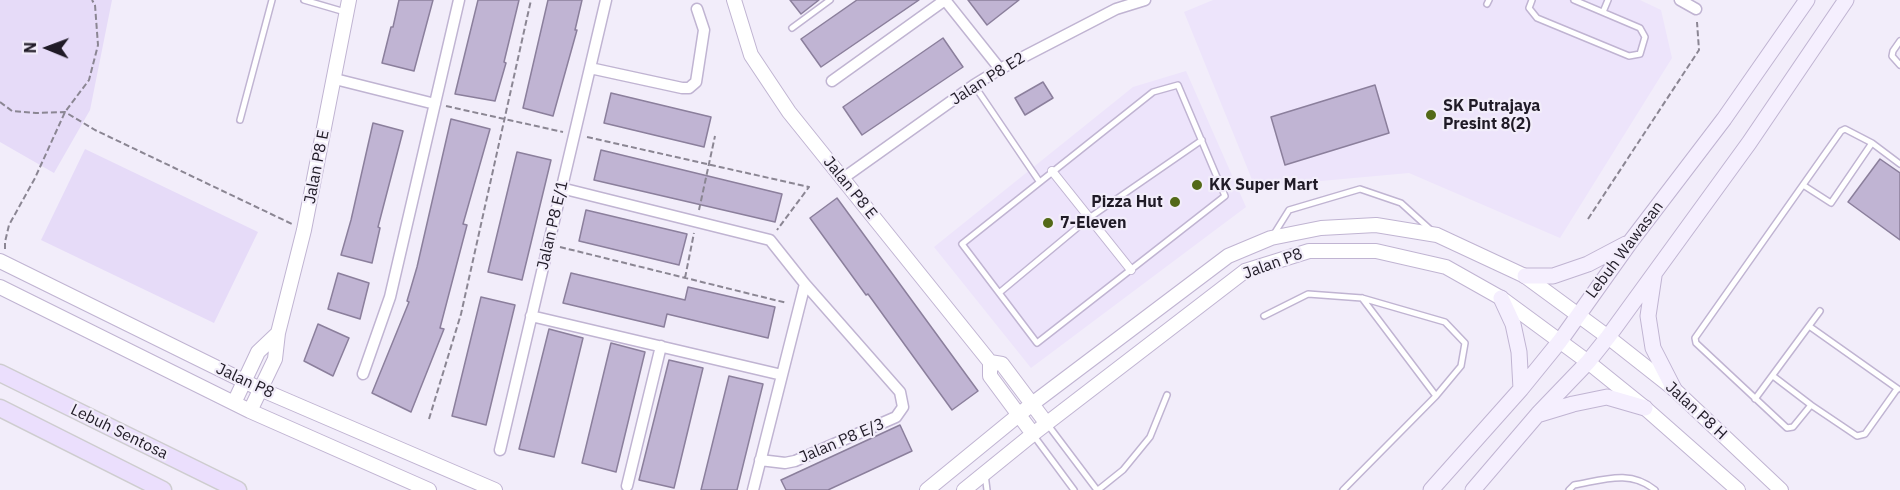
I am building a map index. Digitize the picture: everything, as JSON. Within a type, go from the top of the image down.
[{"type":"main road","name":"Lebuh Wawasan","points":[[1431,490],[1521,389],[1560,341],[1631,241],[1724,119],[1807,0]]},
{"type":"main road","points":[[1473,490],[1608,337],[1749,142],[1846,0]]},
{"type":"main road","points":[[1525,276],[1553,276],[1588,264],[1631,241]]},
{"type":"main road","points":[[1654,273],[1648,316],[1653,348],[1674,389]]},
{"type":"main road","points":[[1502,298],[1513,324],[1519,352],[1521,389]]},
{"type":"main road","name":"Lebuh Sentosa","points":[[0,373],[238,490]]},
{"type":"main road","points":[[1538,414],[1607,397],[1645,408]]},
{"type":"main road","name":"Lebuh Sentosa","points":[[0,408],[163,490]]},
{"type":"street","points":[[363,374],[390,297],[459,0]]},
{"type":"street","name":"Jalan P8 E/1","points":[[500,450],[606,0]]},
{"type":"street","name":"Jalan P8 E","points":[[734,0],[751,55],[789,112],[990,362]]},
{"type":"street","points":[[832,81],[945,0],[1000,69]]},
{"type":"street","name":"Jalan P8 E2","points":[[842,179],[1000,69],[1116,9],[1145,0]]},
{"type":"street","points":[[1680,0],[1696,9]]},
{"type":"street","name":"Jalan P8 E","points":[[250,411],[275,359],[278,333],[304,230],[348,6]]},
{"type":"street","points":[[590,68],[689,88],[696,82],[704,30],[697,9]]},
{"type":"street","points":[[335,79],[435,104]]},
{"type":"street","points":[[1052,171],[1131,270]]},
{"type":"street","points":[[561,188],[770,240]]},
{"type":"street","name":"Jalan P8","points":[[927,490],[1032,404],[1228,256],[1271,238],[1321,228],[1376,225],[1437,235],[1525,276],[1608,337]]},
{"type":"street","name":"Jalan P8 E/3","points":[[760,460],[785,463],[795,461],[896,417],[903,407],[900,392],[805,284],[770,240]]},
{"type":"street","name":"Jalan P8","points":[[964,490],[1047,423],[1245,271],[1309,251],[1376,251],[1446,267],[1502,298],[1645,408]]},
{"type":"street","name":"Jalan P8","points":[[3,262],[260,389],[495,490]]},
{"type":"street","points":[[753,490],[805,284]]},
{"type":"street","name":"Jalan P8","points":[[0,288],[250,411],[429,490]]},
{"type":"street","points":[[531,316],[782,375]]},
{"type":"street","points":[[234,403],[258,352],[278,333]]},
{"type":"street","name":"Jalan P8 H","points":[[1608,337],[1674,389],[1781,490]]},
{"type":"street","points":[[627,486],[661,346]]},
{"type":"street","points":[[1033,434],[990,376],[990,362],[1002,364],[1047,423]]},
{"type":"street","name":"Jalan P8 H","points":[[1645,408],[1738,490]]},
{"type":"lane","points":[[240,120],[272,0]]},
{"type":"lane","points":[[304,0],[348,6]]},
{"type":"lane","points":[[792,28],[830,0]]},
{"type":"lane","points":[[1532,0],[1529,8],[1537,18],[1629,56],[1640,54],[1645,38],[1640,28],[1574,0]]},
{"type":"lane","points":[[1603,12],[1608,0]]},
{"type":"lane","points":[[1900,41],[1892,56],[1900,64]]},
{"type":"lane","points":[[974,85],[1039,181]]},
{"type":"lane","points":[[1178,85],[1225,196],[1037,343],[962,243],[1039,181],[1153,92],[1178,85]]},
{"type":"lane","points":[[1811,405],[1793,427],[1786,428],[1696,343],[1695,338],[1841,131],[1845,129],[1872,143],[1900,164]]},
{"type":"lane","points":[[999,293],[1089,218],[1202,140]]},
{"type":"lane","points":[[1803,185],[1832,203],[1872,143]]},
{"type":"lane","points":[[1271,238],[1289,210],[1360,189],[1401,203],[1437,235]]},
{"type":"lane","points":[[1264,316],[1308,294],[1362,298],[1445,322],[1465,343],[1461,366],[1436,396],[1343,490]]},
{"type":"lane","points":[[1362,298],[1436,396]]},
{"type":"lane","points":[[1755,399],[1820,311]]},
{"type":"lane","points":[[1773,376],[1857,436],[1865,434],[1899,390],[1809,326]]},
{"type":"lane","points":[[1047,423],[1098,490],[1123,470],[1150,437],[1167,395]]},
{"type":"lane","points":[[1033,434],[1074,490]]},
{"type":"lane","points":[[985,472],[987,490]]},
{"type":"lane","points":[[1569,490],[1574,485],[1623,476],[1645,482],[1655,490]]},
{"type":"path","points":[[3,262],[9,225],[35,178],[65,112],[89,80],[98,45],[95,5],[92,0]]},
{"type":"path","points":[[429,419],[461,314],[531,0]]},
{"type":"path","points":[[1588,219],[1699,50],[1696,9]]},
{"type":"path","points":[[0,102],[12,111],[65,112],[95,130],[304,230]]},
{"type":"path","points":[[435,104],[809,187],[770,240]]},
{"type":"path","points":[[685,278],[715,136]]},
{"type":"path","points":[[548,244],[800,306]]},
{"type":"shaded area","points":[[0,0],[112,0],[90,110],[54,173],[0,142]]},
{"type":"shaded area","name":"SK Putrajaya Presint 8(2)","points":[[1213,0],[1640,0],[1661,10],[1672,58],[1560,238],[1409,173],[1255,187],[1184,12]]},
{"type":"shaded area","points":[[1186,71],[1246,207],[1031,368],[934,247],[1133,87]]},
{"type":"shaded area","points":[[85,149],[258,232],[214,323],[41,240]]},
{"type":"building","points":[[399,0],[433,0],[414,71],[382,63]]},
{"type":"building","points":[[478,0],[519,0],[504,62],[506,63],[495,101],[455,94]]},
{"type":"building","points":[[548,0],[582,0],[575,30],[577,30],[553,116],[523,108]]},
{"type":"building","points":[[790,0],[819,0],[801,14]]},
{"type":"building","points":[[857,0],[919,0],[821,67],[801,39]]},
{"type":"building","points":[[968,0],[1019,0],[987,25]]},
{"type":"building","points":[[943,38],[963,67],[862,135],[843,107]]},
{"type":"building","points":[[1043,82],[1053,98],[1025,115],[1015,98]]},
{"type":"building","points":[[1375,85],[1389,133],[1285,165],[1271,117]]},
{"type":"building","points":[[611,93],[711,117],[704,147],[604,123]]},
{"type":"building","points":[[451,119],[490,129],[463,224],[467,225],[440,328],[444,329],[411,412],[372,393],[409,302],[407,301]]},
{"type":"building","points":[[373,123],[403,131],[378,227],[380,228],[372,263],[341,255]]},
{"type":"building","points":[[601,150],[782,194],[775,222],[594,180]]},
{"type":"building","points":[[517,152],[551,160],[522,280],[488,272]]},
{"type":"building","points":[[1880,159],[1900,173],[1900,240],[1848,202]]},
{"type":"building","points":[[837,198],[978,391],[952,410],[810,218]]},
{"type":"building","points":[[586,210],[687,234],[679,265],[579,241]]},
{"type":"building","points":[[338,273],[369,283],[360,319],[328,309]]},
{"type":"building","points":[[571,273],[685,300],[688,287],[775,307],[768,338],[667,314],[664,327],[563,303]]},
{"type":"building","points":[[481,297],[515,305],[486,425],[452,416]]},
{"type":"building","points":[[318,324],[349,338],[333,376],[304,361]]},
{"type":"building","points":[[549,329],[583,338],[554,457],[519,449]]},
{"type":"building","points":[[611,343],[645,352],[616,472],[582,463]]},
{"type":"building","points":[[669,360],[703,368],[674,488],[639,480]]},
{"type":"building","points":[[729,376],[763,384],[737,490],[701,490]]},
{"type":"building","points":[[900,425],[912,451],[828,490],[786,490],[781,480]]},
{"type":"place","name":"SK Putrajaya Presint 8(2)","points":[[1431,115]]},
{"type":"place","name":"KK Super Mart","points":[[1197,185]]},
{"type":"place","name":"Pizza Hut","points":[[1175,202]]},
{"type":"place","name":"7-Eleven","points":[[1048,223]]}]
